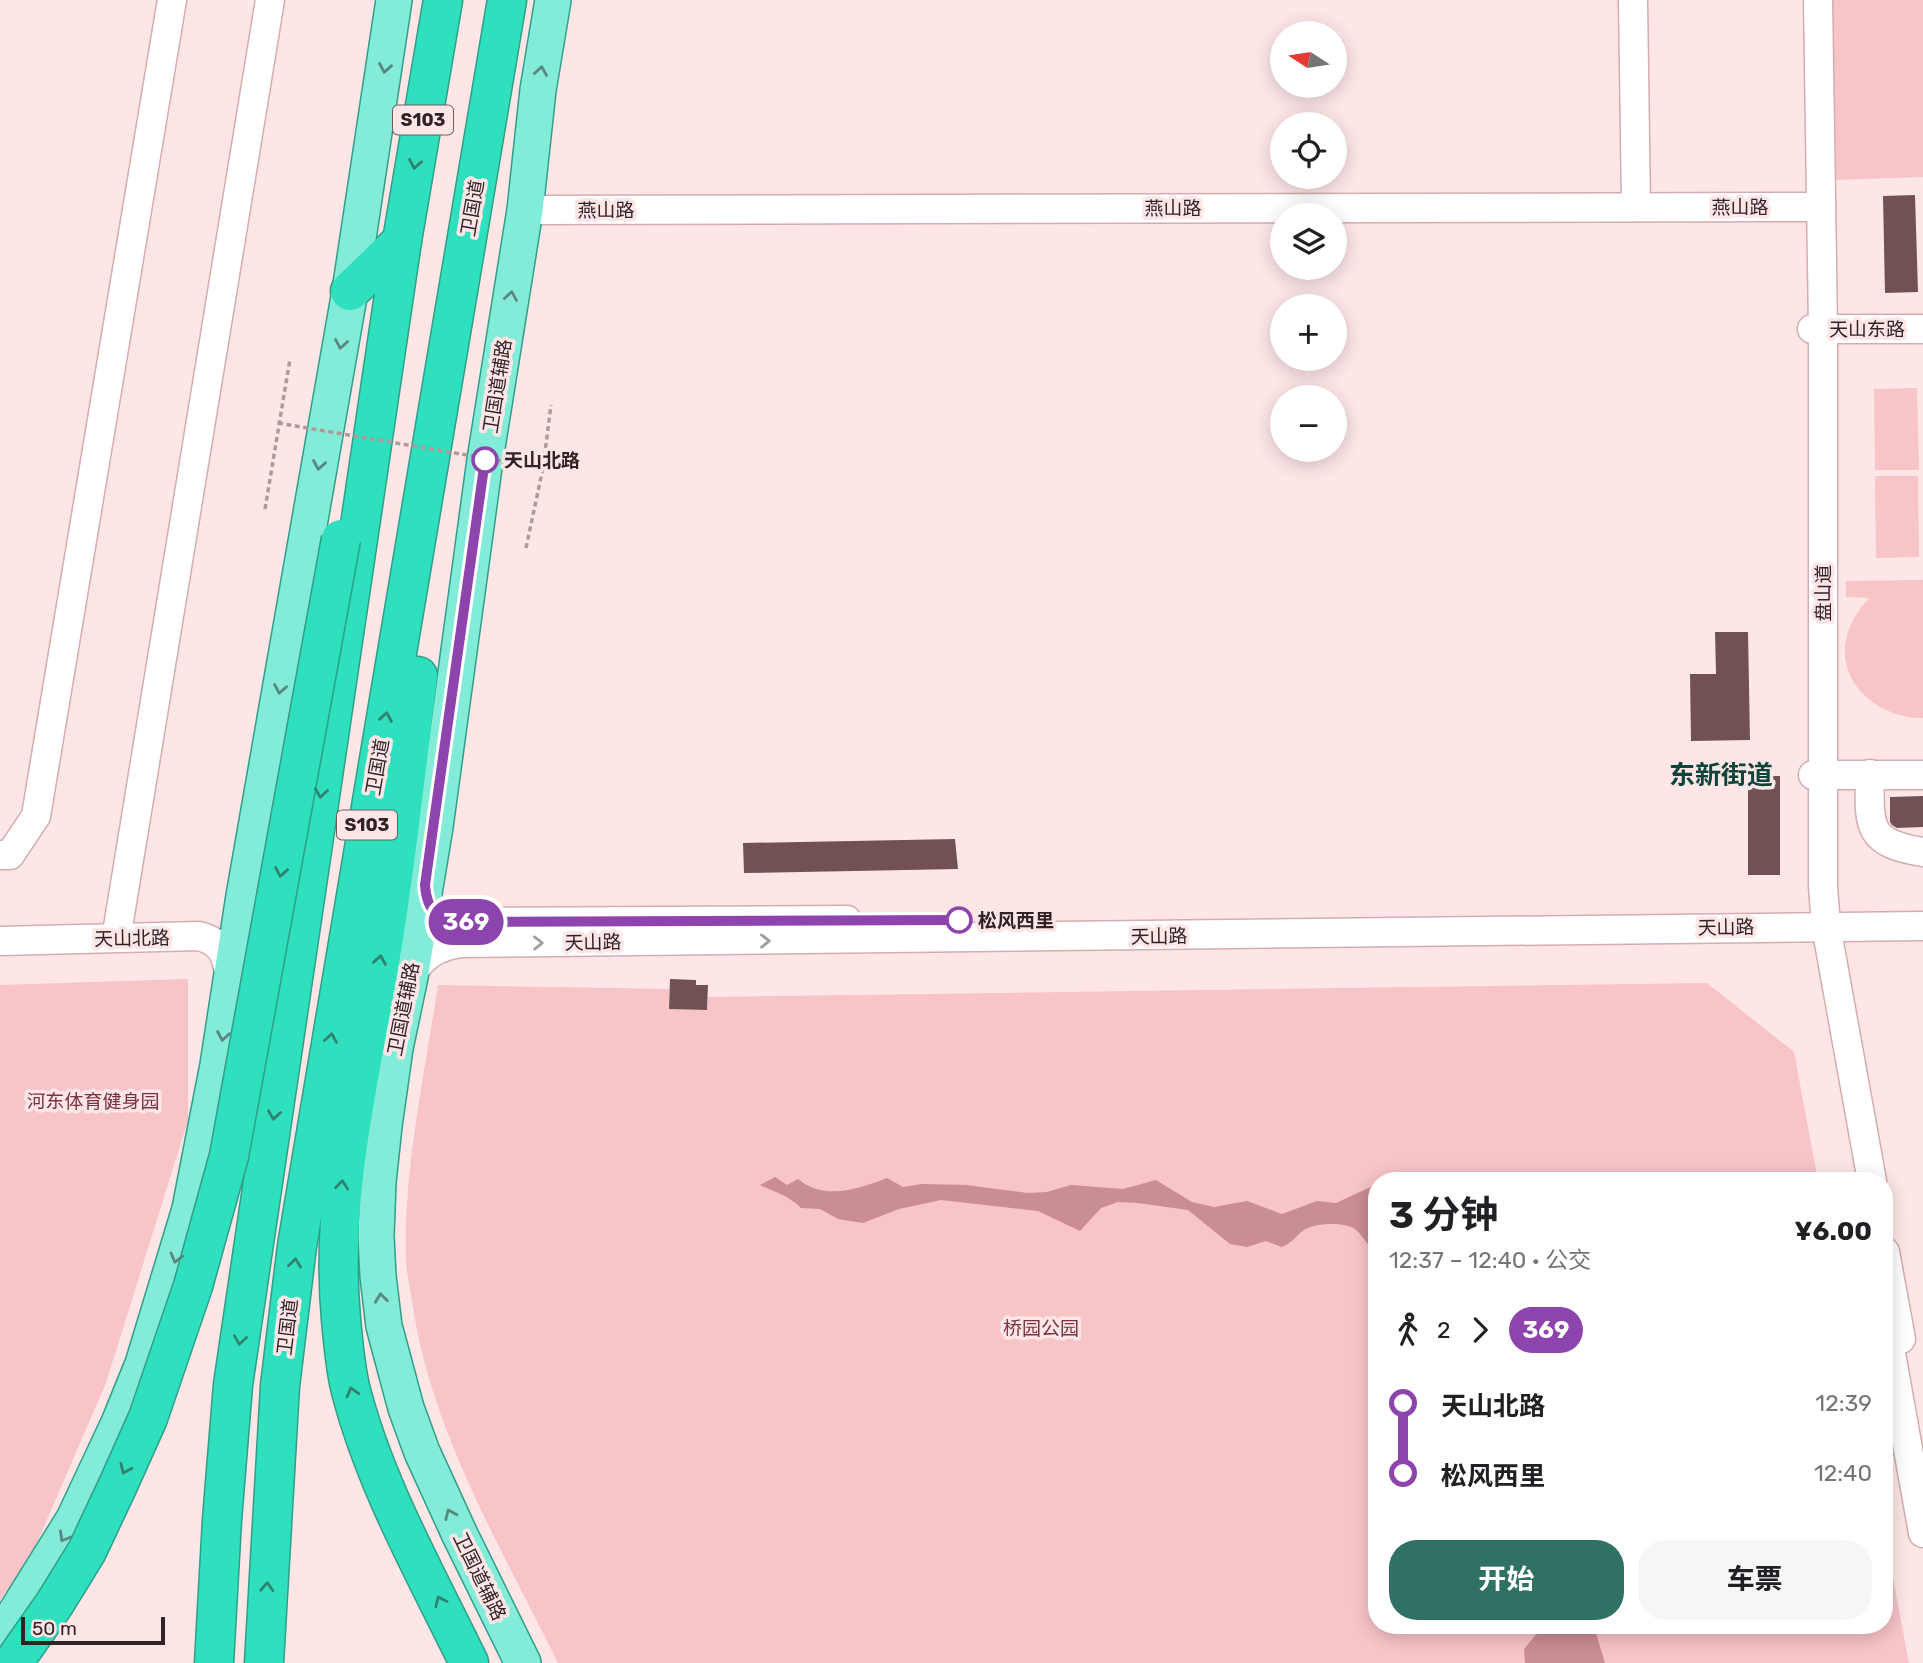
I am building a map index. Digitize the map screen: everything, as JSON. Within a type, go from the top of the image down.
[{"type":"highway","name":"S103","points":[[214,1658],[233,1385],[402,241],[443,0]]},
{"type":"highway","name":"卫国道","points":[[264,1659],[280,1386],[297,1246],[507,0]]},
{"type":"highway","points":[[350,290],[402,241]]},
{"type":"highway","points":[[13,1663],[55,1603],[87,1550],[118,1485],[152,1405],[193,1286],[229,1156],[341,539],[402,241]]},
{"type":"highway","points":[[464,260],[385,937],[342,1182],[337,1253],[343,1346],[350,1386],[365,1433],[386,1488],[469,1663]]},
{"type":"main road","points":[[0,1638],[74,1519],[119,1423],[143,1364],[190,1209],[232,985],[244,896],[350,290],[394,0]]},
{"type":"main road","name":"卫国道辅路","points":[[523,1663],[422,1452],[394,1370],[384,1326],[378,1276],[378,1182],[395,1048],[425,885],[485,460],[525,210],[538,90],[553,0]]},
{"type":"street","points":[[0,855],[10,855],[36,816],[172,0]]},
{"type":"street","points":[[118,927],[270,0]]},
{"type":"street","points":[[1633,0],[1636,207]]},
{"type":"street","name":"盘山道","points":[[1806,0],[1816,206]]},
{"type":"street","name":"盘山道","points":[[1818,0],[1816,206],[1820,918],[1859,1172]]},
{"type":"street","name":"燕山路","points":[[525,210],[1816,206]]},
{"type":"street","name":"天山东路","points":[[1818,329],[1923,329]]},
{"type":"street","points":[[1870,774],[1869,811],[1874,829],[1895,847],[1923,852]]},
{"type":"street","points":[[1818,775],[1923,775]]},
{"type":"street","name":"天山路","points":[[425,885],[432,911],[447,920],[465,922],[1820,918],[1923,926]]},
{"type":"street","name":"天山北路","points":[[0,929],[215,923],[230,916],[244,896]]},
{"type":"street","name":"天山路","points":[[410,977],[418,964],[434,949],[461,943],[1820,918],[1923,911]]},
{"type":"street","name":"盘山道","points":[[1820,918],[1870,1172]]},
{"type":"street","name":"天山北路","points":[[0,941],[199,936],[215,941],[220,946],[232,985]]},
{"type":"street","points":[[1893,1296],[1923,1463]]},
{"type":"street","points":[[1893,1365],[1923,1533]]},
{"type":"path","points":[[265,509],[290,359]]},
{"type":"path","points":[[526,548],[543,468],[551,405]]},
{"type":"path","points":[[278,423],[543,468]]},
{"type":"green space","points":[[1832,0],[1923,0],[1923,177],[1833,180]]},
{"type":"green space","points":[[1917,388],[1919,470],[1875,470],[1874,389]]},
{"type":"green space","points":[[1875,476],[1918,476],[1919,557],[1876,558]]},
{"type":"green space","points":[[1923,580],[1923,718],[1892,713],[1878,706],[1856,685],[1848,671],[1845,656],[1849,628],[1869,598],[1846,597],[1846,581]]},
{"type":"green space","name":"河东体育健身园","points":[[188,979],[188,1120],[106,1383],[30,1559],[0,1600],[0,985]]},
{"type":"green space","name":"桥园公园","points":[[1707,983],[1794,1052],[1816,1172],[1368,1172],[1368,1634],[1893,1634],[1893,1578],[1909,1663],[558,1663],[470,1487],[451,1442],[421,1349],[407,1275],[406,1226],[411,1157],[438,985],[669,989],[669,1009],[707,1010],[708,997]]},
{"type":"shaded area","points":[[775,1177],[787,1185],[798,1179],[819,1190],[842,1191],[887,1178],[903,1187],[921,1184],[966,1185],[1028,1193],[1047,1192],[1071,1185],[1123,1189],[1156,1180],[1192,1202],[1214,1207],[1247,1201],[1282,1214],[1317,1201],[1336,1203],[1368,1188],[1368,1244],[1353,1228],[1335,1224],[1304,1230],[1282,1247],[1266,1241],[1247,1247],[1230,1244],[1188,1210],[1118,1202],[1101,1208],[1080,1231],[1038,1211],[941,1200],[899,1209],[863,1223],[838,1219],[820,1209],[801,1208],[787,1197],[760,1185]]},
{"type":"shaded area","points":[[1536,1634],[1596,1634],[1605,1663],[1525,1663],[1524,1649]]},
{"type":"building","points":[[1915,195],[1918,292],[1885,293],[1883,196]]},
{"type":"building","points":[[1715,632],[1748,632],[1750,740],[1691,741],[1690,674],[1716,674]]},
{"type":"building","points":[[1748,776],[1780,776],[1780,875],[1748,875]]},
{"type":"building","points":[[1923,796],[1923,827],[1897,828],[1892,825],[1890,797]]},
{"type":"building","points":[[955,839],[958,869],[744,873],[743,843]]},
{"type":"building","points":[[670,979],[696,980],[696,985],[708,985],[707,1010],[669,1009]]},
{"type":"bus line","name":"369","points":[[485,460],[425,885],[432,911],[456,922],[959,920]]},
{"type":"place","name":"天山北路","points":[[485,460]]},
{"type":"place","name":"松风西里","points":[[959,920]]},
{"type":"district","name":"东新街道","points":[[1721,775]]}]
